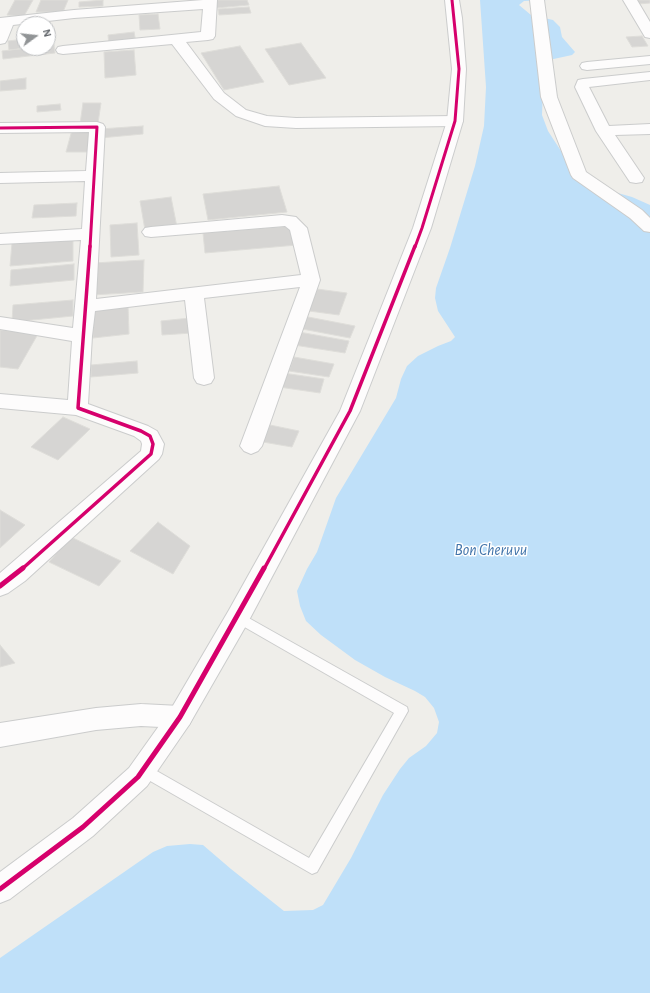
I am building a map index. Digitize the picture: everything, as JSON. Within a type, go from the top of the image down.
[{"type":"street","points":[[0,889],[83,827],[143,770],[180,717],[238,616],[350,411],[422,228],[455,120],[459,69],[452,0]]},
{"type":"street","points":[[537,0],[549,97],[579,175],[636,214],[650,227]]},
{"type":"street","points":[[630,0],[650,32]]},
{"type":"street","points":[[0,40],[3,21],[75,7],[210,2],[208,36],[63,50]]},
{"type":"street","points":[[176,40],[219,96],[241,113],[265,121],[296,123],[455,120]]},
{"type":"street","points":[[587,66],[650,60]]},
{"type":"street","points":[[636,178],[604,131],[582,87],[583,84],[650,76]]},
{"type":"street","points":[[0,128],[97,127],[78,408]]},
{"type":"street","points":[[604,131],[650,129]]},
{"type":"street","points":[[0,178],[94,176]]},
{"type":"street","points":[[151,232],[290,221],[298,228],[311,280],[251,446]]},
{"type":"street","points":[[0,238],[90,234]]},
{"type":"street","points":[[86,306],[311,280]]},
{"type":"street","points":[[194,294],[204,378]]},
{"type":"street","points":[[0,323],[82,336]]},
{"type":"street","points":[[0,401],[78,408],[150,436],[153,444],[151,454],[17,574],[0,586]]},
{"type":"street","points":[[0,735],[96,719],[141,715],[180,717]]},
{"type":"lane","points":[[143,770],[312,867],[402,710],[238,616]]},
{"type":"water","name":"Bon Cheruvu","points":[[480,0],[548,0],[524,1],[519,5],[531,15],[553,20],[560,27],[562,37],[575,52],[572,55],[549,60],[543,89],[542,115],[548,131],[576,174],[593,186],[632,197],[650,205],[650,993],[0,993],[0,958],[153,852],[167,846],[190,844],[203,845],[284,911],[313,910],[323,905],[351,858],[383,795],[400,769],[409,758],[426,746],[437,733],[439,722],[434,708],[425,697],[355,660],[321,635],[306,621],[300,606],[297,591],[317,552],[336,498],[396,398],[401,379],[407,366],[418,356],[451,341],[455,337],[438,311],[435,298],[436,288],[475,166],[484,126],[486,87]]},
{"type":"building","points":[[15,0],[33,0],[24,16],[7,15]]},
{"type":"building","points":[[41,0],[68,0],[63,12],[36,12]]},
{"type":"building","points":[[103,0],[103,6],[79,7],[79,2]]},
{"type":"building","points":[[214,0],[247,0],[249,5],[216,8]]},
{"type":"building","points":[[635,0],[650,0],[650,3],[638,4]]},
{"type":"building","points":[[249,7],[251,13],[219,15],[218,9]]},
{"type":"building","points":[[158,14],[160,29],[140,30],[139,15]]},
{"type":"building","points":[[134,32],[136,42],[109,45],[108,35]]},
{"type":"building","points":[[642,36],[648,46],[632,47],[626,37]]},
{"type":"building","points":[[16,40],[16,49],[9,50],[8,41]]},
{"type":"building","points":[[301,43],[326,78],[289,85],[265,49]]},
{"type":"building","points":[[240,46],[264,82],[224,90],[201,53]]},
{"type":"building","points":[[16,49],[16,56],[29,56],[3,59],[2,51]]},
{"type":"building","points":[[134,50],[136,75],[105,78],[104,52]]},
{"type":"building","points":[[26,78],[26,89],[0,91],[0,81]]},
{"type":"building","points":[[83,103],[101,103],[98,123],[80,124]]},
{"type":"building","points":[[60,104],[61,110],[37,112],[37,106]]},
{"type":"building","points":[[143,126],[143,134],[100,138],[100,129]]},
{"type":"building","points":[[72,130],[95,130],[90,152],[66,152]]},
{"type":"building","points":[[279,186],[287,212],[208,220],[203,194]]},
{"type":"building","points":[[171,197],[177,227],[145,230],[140,201]]},
{"type":"building","points":[[77,203],[76,216],[32,218],[34,205]]},
{"type":"building","points":[[137,223],[139,255],[111,257],[110,225]]},
{"type":"building","points":[[293,226],[297,245],[205,253],[203,233]]},
{"type":"building","points":[[73,238],[73,261],[10,266],[12,243]]},
{"type":"building","points":[[144,260],[143,292],[92,295],[94,263]]},
{"type":"building","points":[[74,264],[74,280],[10,286],[11,270]]},
{"type":"building","points":[[317,289],[347,293],[339,315],[309,311]]},
{"type":"building","points":[[73,300],[73,316],[12,322],[13,305]]},
{"type":"building","points":[[128,305],[129,334],[93,338],[92,308]]},
{"type":"building","points":[[303,316],[355,326],[350,338],[297,328]]},
{"type":"building","points":[[190,318],[192,333],[162,335],[161,321]]},
{"type":"building","points":[[0,330],[38,334],[18,369],[0,367]]},
{"type":"building","points":[[299,332],[349,341],[345,353],[294,345]]},
{"type":"building","points":[[294,357],[334,364],[329,377],[289,371]]},
{"type":"building","points":[[137,361],[138,373],[91,377],[91,365]]},
{"type":"building","points":[[283,373],[324,379],[320,393],[279,387]]},
{"type":"building","points":[[63,417],[90,429],[58,460],[31,447]]},
{"type":"building","points":[[270,425],[299,431],[292,447],[263,442]]},
{"type":"building","points":[[0,510],[25,525],[0,548]]},
{"type":"building","points":[[158,522],[190,546],[173,574],[130,551]]},
{"type":"building","points":[[71,537],[121,561],[99,586],[49,562]]},
{"type":"building","points":[[0,645],[15,663],[0,667]]},
{"type":"cycle path","points":[[0,889],[83,827],[138,777],[180,717],[238,617],[350,411],[422,228],[455,121],[459,69],[452,0]]},
{"type":"cycle path","points":[[0,128],[97,127],[78,408],[141,431],[150,436],[153,444],[151,454],[17,574],[0,586]]}]
